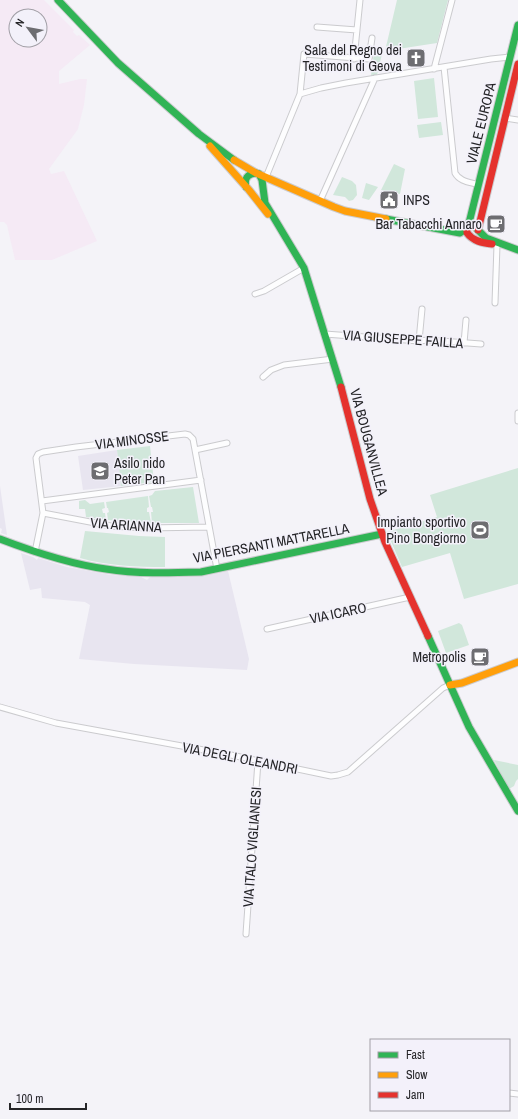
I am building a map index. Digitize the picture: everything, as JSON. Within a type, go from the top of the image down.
[{"type":"main road","points":[[58,0],[118,64],[199,134],[239,164],[260,175],[345,211],[444,231],[460,232],[474,226],[486,238],[499,245]]},
{"type":"main road","name":"VIALE EUROPA","points":[[468,228],[518,25]]},
{"type":"main road","name":"VIALE EUROPA","points":[[478,230],[518,64]]},
{"type":"main road","points":[[199,134],[279,226]]},
{"type":"main road","points":[[247,188],[245,183],[246,177],[250,174],[260,175]]},
{"type":"main road","points":[[260,175],[263,179],[262,188],[265,203],[279,226]]},
{"type":"main road","points":[[247,188],[256,191],[273,184],[293,189]]},
{"type":"main road","name":"VIA BOUGANVILLEA","points":[[279,226],[304,268],[333,359],[356,439],[370,499],[382,534],[469,727],[518,812]]},
{"type":"main road","points":[[468,228],[467,233],[470,237],[487,243],[518,250]]},
{"type":"main road","points":[[444,231],[460,237],[474,238],[477,235],[478,230]]},
{"type":"main road","name":"VIA PIERSANTI MATTARELLA","points":[[0,538],[35,552],[97,568],[121,571],[201,572],[382,534]]},
{"type":"main road","points":[[450,685],[462,683],[518,662]]},
{"type":"street","points":[[354,59],[360,0]]},
{"type":"street","points":[[434,69],[452,0]]},
{"type":"street","points":[[318,27],[357,30]]},
{"type":"street","points":[[260,175],[300,94],[304,54],[369,59],[372,38]]},
{"type":"street","points":[[300,94],[321,88],[375,78],[510,57]]},
{"type":"street","points":[[444,67],[455,173],[458,178],[479,185]]},
{"type":"street","points":[[320,201],[375,78]]},
{"type":"street","points":[[505,118],[518,120]]},
{"type":"street","points":[[495,303],[499,245]]},
{"type":"street","points":[[255,294],[264,291],[304,268]]},
{"type":"street","points":[[419,341],[422,309]]},
{"type":"street","points":[[464,343],[466,320]]},
{"type":"street","name":"VIA GIUSEPPE FAILLA","points":[[325,334],[481,344]]},
{"type":"street","points":[[263,377],[271,370],[284,365],[333,359]]},
{"type":"street","points":[[518,413],[518,421]]},
{"type":"street","name":"VIA MINOSSE","points":[[35,552],[43,513],[36,458],[38,454],[185,434],[192,437],[217,568]]},
{"type":"street","points":[[195,450],[227,443]]},
{"type":"street","name":"VIA ARIANNA","points":[[42,501],[201,480]]},
{"type":"street","name":"VIA ARIANNA","points":[[43,513],[111,526],[145,528],[209,527]]},
{"type":"street","name":"VIA ICARO","points":[[267,629],[410,597]]},
{"type":"street","name":"VIA DEGLI OLEANDRI","points":[[0,707],[56,723],[331,776],[346,773],[443,688],[450,685]]},
{"type":"street","name":"VIA ITALO VIGLIANESI","points":[[246,934],[258,761]]},
{"type":"shaded area","points":[[0,0],[44,0],[74,30],[73,32],[77,36],[79,35],[90,45],[59,71],[59,84],[80,79],[87,79],[84,105],[78,129],[49,169],[51,174],[64,171],[97,241],[52,260],[15,260],[7,225],[4,222],[0,222]]},
{"type":"shaded area","name":"Asilo nido Peter Pan","points":[[117,450],[121,486],[83,490],[78,456]]},
{"type":"shaded area","points":[[0,486],[7,535],[1,533],[2,529],[0,528]]},
{"type":"shaded area","points":[[21,553],[37,560],[38,558],[67,567],[111,575],[141,577],[147,580],[150,577],[205,576],[228,571],[249,659],[247,670],[134,664],[79,659],[90,605],[85,602],[42,598],[41,588],[30,590]]},
{"type":"green space","points":[[397,0],[448,0],[437,43],[385,51]]},
{"type":"green space","points":[[374,52],[382,54],[377,75],[371,76]]},
{"type":"green space","points":[[434,78],[438,117],[418,119],[414,81]]},
{"type":"green space","points":[[441,122],[443,135],[419,138],[417,125]]},
{"type":"green space","points":[[394,164],[405,169],[400,194],[381,190]]},
{"type":"green space","points":[[342,177],[352,181],[356,185],[357,195],[353,200],[349,201],[345,197],[333,195]]},
{"type":"green space","points":[[366,183],[378,187],[369,200],[362,198]]},
{"type":"green space","points":[[150,446],[154,482],[121,486],[117,450]]},
{"type":"green space","name":"Impianto sportivo Pino Bongiorno","points":[[518,468],[518,584],[464,599],[450,553],[402,567],[387,532],[437,517],[430,495]]},
{"type":"green space","points":[[193,487],[199,523],[152,523],[151,512],[153,512],[149,496],[155,491]]},
{"type":"green space","points":[[148,496],[149,507],[147,508],[147,512],[149,512],[151,523],[108,520],[107,513],[109,512],[106,502]]},
{"type":"green space","points":[[85,500],[90,504],[104,502],[105,508],[102,509],[103,513],[105,513],[106,520],[86,517],[85,509],[79,509],[79,501]]},
{"type":"green space","points":[[85,531],[165,537],[165,567],[122,566],[80,558]]},
{"type":"green space","points":[[459,623],[462,625],[469,645],[446,653],[438,631]]},
{"type":"green space","points":[[494,760],[518,765],[518,779],[514,786],[509,789]]},
{"type":"traffic: fast","points":[[58,0],[118,63],[199,134],[234,160]]},
{"type":"traffic: fast","points":[[468,227],[518,25]]},
{"type":"traffic: fast","points":[[246,187],[245,182],[247,177],[250,174],[256,173]]},
{"type":"traffic: fast","points":[[259,174],[262,180],[265,203],[304,268],[341,387]]},
{"type":"traffic: fast","points":[[386,219],[460,233],[470,226],[474,226],[486,238],[518,250]]},
{"type":"traffic: fast","points":[[0,539],[52,557],[92,567],[129,572],[177,573],[201,572],[382,534]]},
{"type":"traffic: fast","points":[[428,636],[469,727],[518,811]]},
{"type":"traffic: slow","points":[[210,146],[268,214]]},
{"type":"traffic: slow","points":[[234,160],[256,173],[334,207],[345,211],[386,219]]},
{"type":"traffic: slow","points":[[450,685],[462,683],[518,662]]},
{"type":"traffic: jam","points":[[478,230],[518,64]]},
{"type":"traffic: jam","points":[[467,229],[469,236],[475,240],[492,244]]},
{"type":"traffic: jam","points":[[341,387],[370,499],[385,542],[428,636]]},
{"type":"place","name":"Sala del Regno dei Testimoni di Geova","points":[[416,58]]},
{"type":"place","name":"INPS","points":[[389,200]]},
{"type":"place","name":"Bar Tabacchi Annaro","points":[[496,224]]},
{"type":"place","name":"Asilo nido Peter Pan","points":[[100,471]]},
{"type":"place","name":"Impianto sportivo Pino Bongiorno","points":[[480,530]]},
{"type":"place","name":"Metropolis","points":[[480,657]]}]
